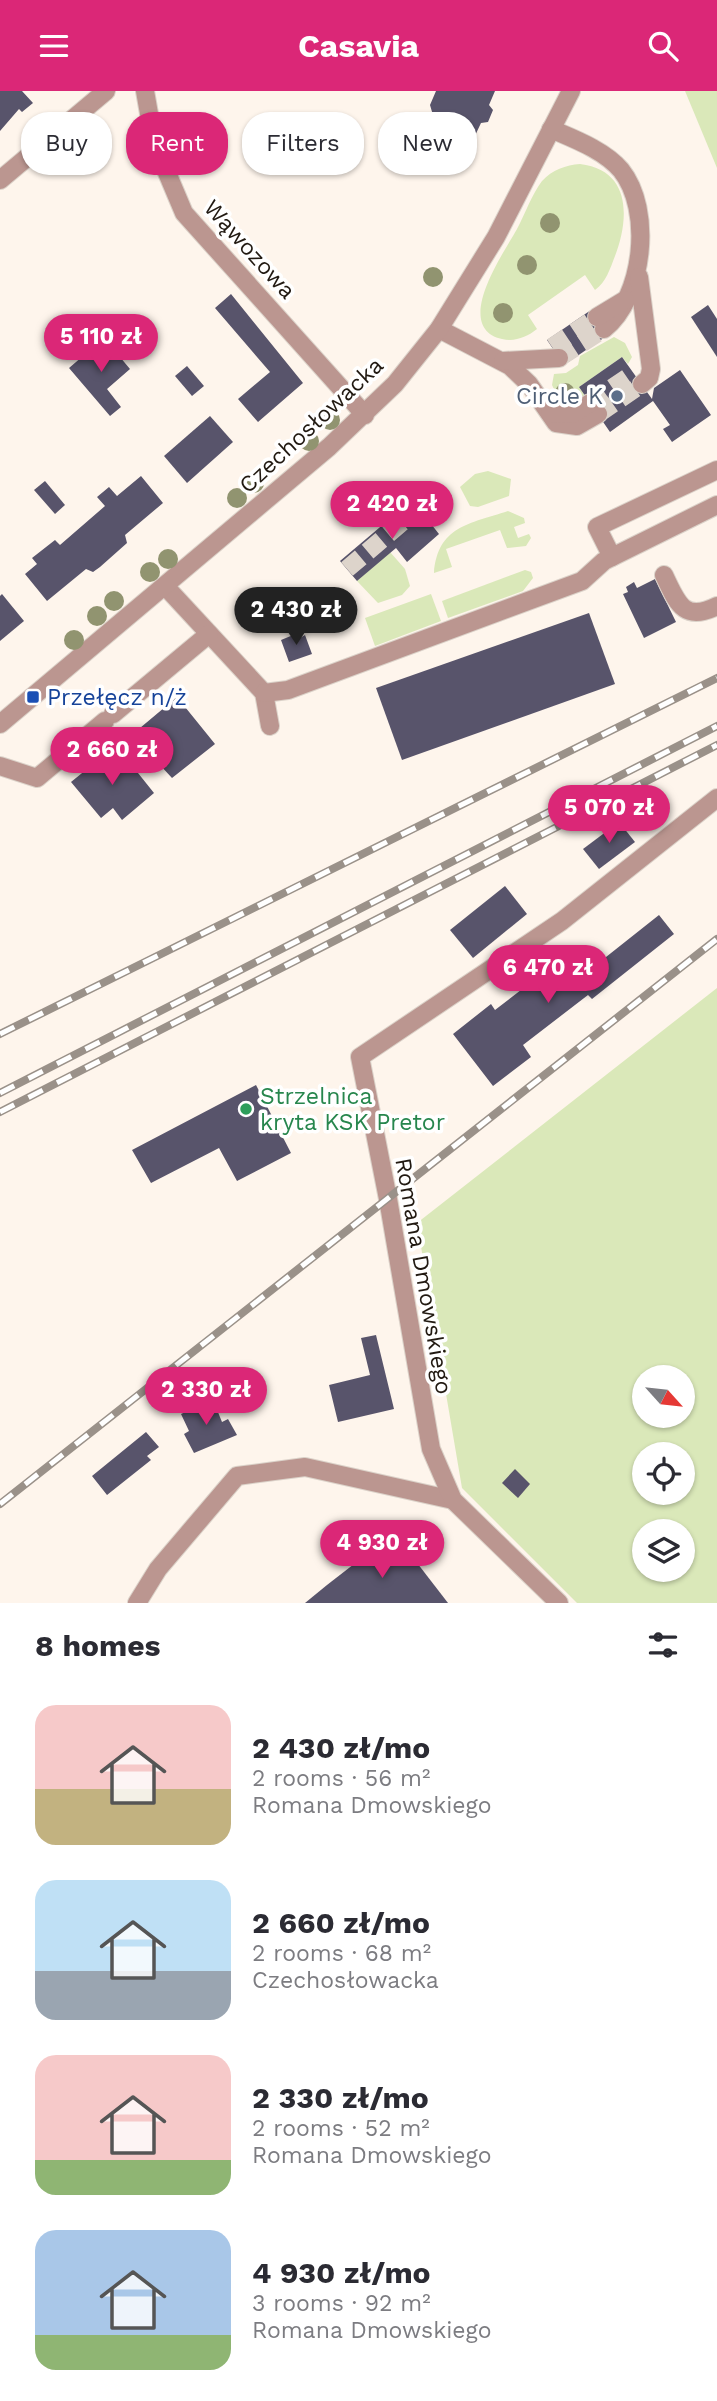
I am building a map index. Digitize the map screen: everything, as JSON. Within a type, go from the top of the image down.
[{"type":"street","points":[[0,180],[106,91]]},
{"type":"street","name":"Wąwozowa","points":[[145,91],[153,142],[184,213],[365,415]]},
{"type":"street","name":"Czechosłowacka","points":[[0,724],[365,415],[395,384],[439,329],[496,237],[570,91]]},
{"type":"street","points":[[551,129],[607,157],[620,169],[632,187],[638,209],[639,293],[646,351],[638,378]]},
{"type":"street","points":[[600,323],[625,300],[633,283],[639,250]]},
{"type":"street","points":[[439,329],[503,361],[529,384],[556,423],[568,427],[582,424],[594,409]]},
{"type":"street","points":[[503,361],[533,359],[555,353]]},
{"type":"street","points":[[612,557],[597,527],[717,470]]},
{"type":"street","points":[[264,693],[288,691],[582,581],[612,557],[717,505]]},
{"type":"street","points":[[664,575],[681,607],[696,613],[717,606]]},
{"type":"street","points":[[165,586],[264,693],[271,726]]},
{"type":"street","points":[[0,766],[37,778],[209,634]]},
{"type":"street","name":"Romana Dmowskiego","points":[[559,1603],[453,1500],[431,1449],[388,1199],[360,1056],[562,921],[717,798]]},
{"type":"street","points":[[137,1603],[158,1569],[237,1476],[305,1468],[453,1500]]},
{"type":"green space","points":[[685,91],[717,91],[717,168]]},
{"type":"green space","points":[[580,164],[597,168],[609,176],[618,186],[622,199],[623,227],[609,270],[595,290],[585,275],[528,315],[537,329],[533,332],[516,339],[502,339],[488,332],[481,320],[481,305],[494,270],[542,181],[560,169]]},
{"type":"green space","points":[[614,337],[625,343],[632,357],[628,364],[622,357],[579,387],[585,396],[575,402],[559,399],[552,385],[554,374],[566,373],[578,365],[580,356]]},
{"type":"green space","points":[[488,471],[511,479],[509,496],[478,507],[470,506],[460,487],[475,474]]},
{"type":"green space","points":[[508,511],[524,518],[525,523],[514,527],[518,538],[529,534],[531,538],[526,546],[507,548],[500,530],[446,549],[452,567],[434,573],[437,557],[449,536],[469,524]]},
{"type":"green space","points":[[390,552],[405,569],[410,586],[402,595],[378,603],[357,581]]},
{"type":"green space","points":[[525,570],[531,572],[533,578],[523,591],[448,618],[442,601]]},
{"type":"green space","points":[[431,594],[441,621],[375,646],[365,618]]},
{"type":"green space","points":[[717,988],[717,1603],[577,1603],[462,1488],[417,1223]]},
{"type":"building","points":[[0,91],[22,91],[33,103],[22,112],[19,109],[0,131]]},
{"type":"building","points":[[436,91],[495,91],[489,105],[493,110],[488,122],[481,123],[477,131],[477,112],[432,112],[430,105]]},
{"type":"building","points":[[231,294],[303,383],[258,422],[238,399],[270,372],[215,308]]},
{"type":"building","points":[[708,305],[717,319],[717,357],[691,317]]},
{"type":"building","points":[[591,310],[608,335],[564,365],[547,340]]},
{"type":"building","points":[[104,338],[130,369],[107,389],[121,407],[110,416],[69,368]]},
{"type":"building","points":[[622,357],[652,399],[654,388],[680,370],[711,415],[672,442],[663,429],[670,425],[653,401],[610,432],[579,387]]},
{"type":"building","points":[[187,366],[204,386],[192,396],[175,376]]},
{"type":"building","points":[[210,416],[233,442],[187,483],[164,456]]},
{"type":"building","points":[[141,476],[163,503],[125,535],[127,543],[100,567],[93,572],[86,569],[47,601],[25,574],[37,564],[32,558],[55,540],[60,545],[105,506],[97,497],[109,487],[117,496]]},
{"type":"building","points":[[45,481],[65,505],[55,514],[34,490]]},
{"type":"building","points":[[412,500],[439,534],[407,562],[396,548],[357,581],[340,561]]},
{"type":"building","points":[[655,579],[676,622],[644,638],[623,594],[628,592],[626,587],[634,582],[637,588]]},
{"type":"building","points":[[2,594],[24,621],[0,641],[0,596]]},
{"type":"building","points":[[589,613],[615,684],[402,760],[376,688]]},
{"type":"building","points":[[298,633],[300,638],[305,635],[312,654],[289,662],[281,640]]},
{"type":"building","points":[[177,697],[215,744],[172,778],[147,751],[154,745],[140,728]]},
{"type":"building","points":[[108,752],[122,769],[130,763],[154,793],[122,820],[113,808],[101,818],[71,782]]},
{"type":"building","points":[[619,822],[635,842],[599,869],[583,849]]},
{"type":"building","points":[[505,886],[527,914],[473,958],[450,930]]},
{"type":"building","points":[[659,915],[674,934],[592,999],[588,995],[523,1045],[531,1057],[493,1086],[453,1034],[491,1004],[495,1010],[561,959],[577,980]]},
{"type":"building","points":[[256,1085],[291,1153],[237,1181],[219,1148],[151,1183],[132,1150]]},
{"type":"building","points":[[376,1335],[394,1409],[338,1422],[329,1385],[370,1375],[361,1338]]},
{"type":"building","points":[[213,1400],[222,1422],[228,1419],[237,1435],[194,1453],[184,1434],[189,1431],[181,1414]]},
{"type":"building","points":[[146,1432],[159,1447],[147,1456],[151,1460],[107,1495],[92,1476]]},
{"type":"building","points":[[515,1469],[530,1484],[518,1498],[502,1483]]},
{"type":"building","points":[[394,1533],[448,1603],[305,1603],[327,1585]]},
{"type":"tunnel","points":[[552,347],[597,317]]},
{"type":"tunnel","points":[[559,358],[604,329]]},
{"type":"tunnel","points":[[590,403],[634,373]]},
{"type":"tunnel","points":[[598,414],[642,384]]},
{"type":"tunnel","points":[[347,569],[419,508]]},
{"type":"railway","points":[[0,1034],[717,678]]},
{"type":"railway","points":[[0,1093],[717,726]]},
{"type":"railway","points":[[0,1112],[717,745]]},
{"type":"railway","points":[[0,1504],[717,939]]},
{"type":"place","name":"Circle K","points":[[617,396]]},
{"type":"place","name":"Przełęcz n/ż","points":[[33,697]]},
{"type":"place","name":"Strzelnica kryta KSK Pretor","points":[[246,1109]]}]
